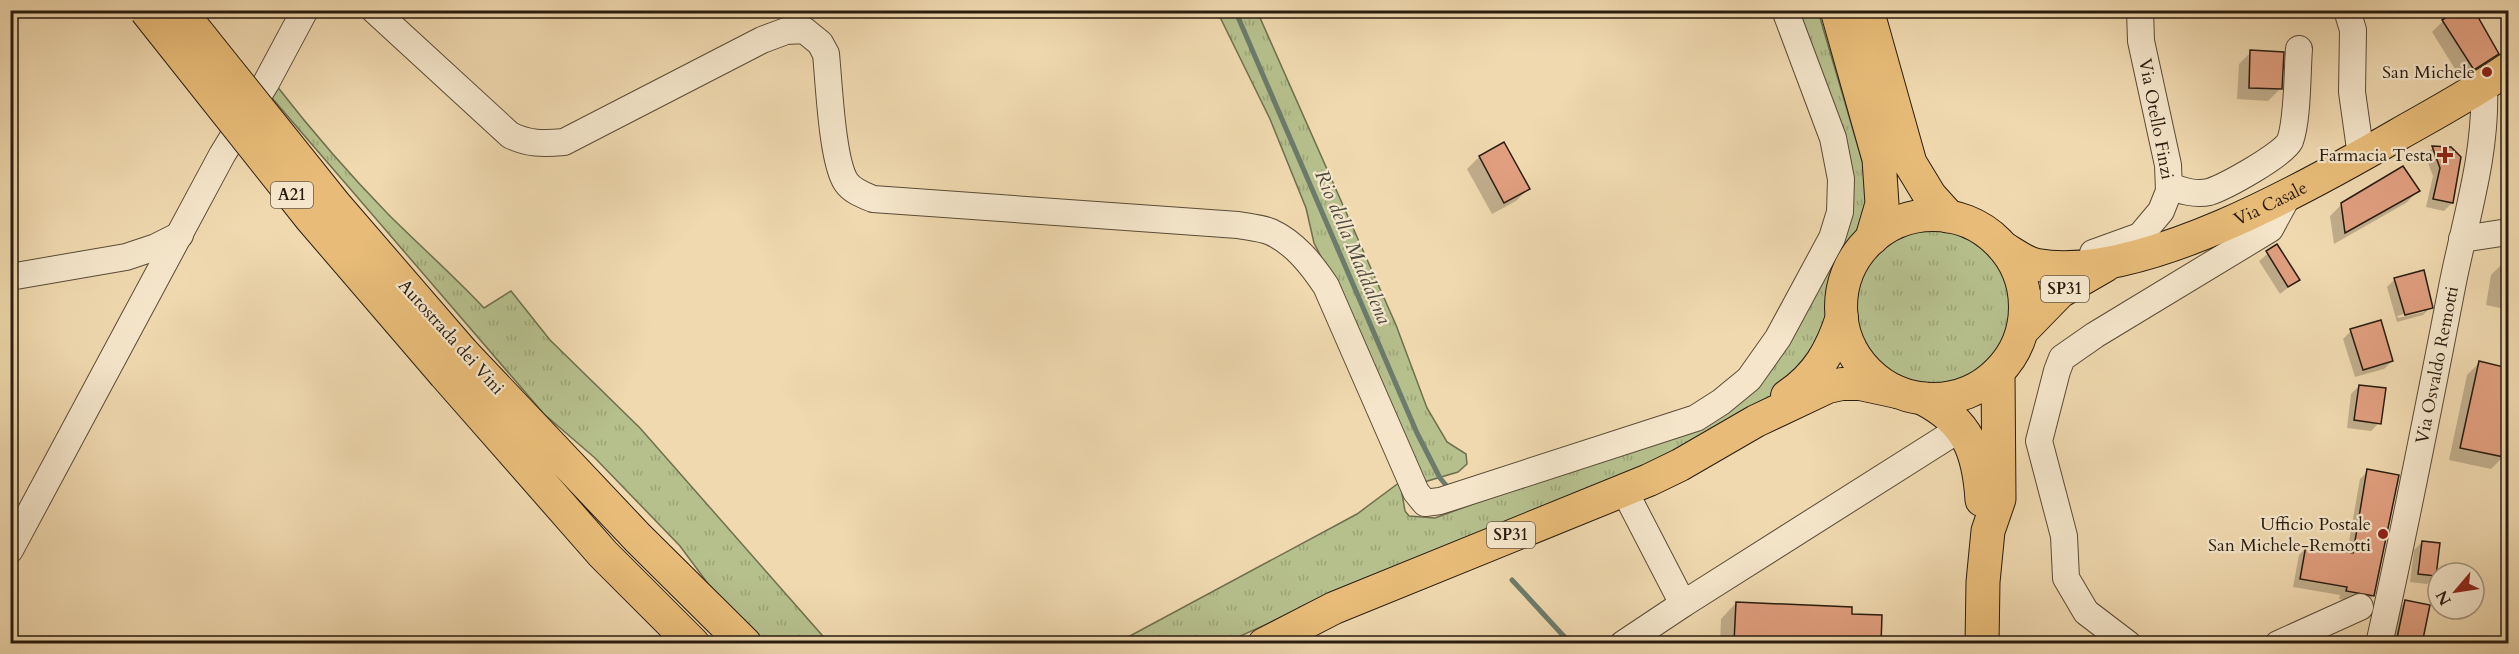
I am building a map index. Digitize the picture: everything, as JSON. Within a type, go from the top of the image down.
[{"type":"highway","name":"Autostrada dei Vini","points":[[146,10],[311,218],[454,363],[638,538],[745,644]]},
{"type":"highway","name":"Autostrada dei Vini","points":[[179,10],[335,205],[454,363],[603,554],[693,644]]},
{"type":"highway","points":[[1837,10],[1879,159],[1882,204],[1872,238]]},
{"type":"highway","points":[[1868,10],[1910,163],[1930,196],[1948,216]]},
{"type":"highway","points":[[1988,531],[1999,500],[1998,373]]},
{"type":"highway","points":[[1910,395],[1944,410],[1970,442],[1978,461],[1988,531],[1983,582],[1982,644]]},
{"type":"main road","name":"Via Casale","points":[[2004,248],[2034,264],[2050,266],[2116,260],[2189,239],[2289,194],[2361,156],[2496,78]]},
{"type":"main road","name":"SP31","points":[[1264,644],[1334,608],[1680,465],[1756,421],[1814,393],[1842,384],[1874,385],[1910,395],[1944,399],[1982,386],[1998,373],[2017,346],[2023,330],[2025,302],[2019,273],[2004,248],[1984,230],[1960,219],[1936,215],[1906,219],[1872,238],[1851,265],[1844,285],[1842,317],[1826,357],[1808,380],[1756,421]]},
{"type":"main road","name":"Via Casale","points":[[2023,330],[2060,292],[2116,260]]},
{"type":"main road","name":"SP31","points":[[1842,317],[1854,354],[1870,374],[1910,395]]},
{"type":"street","points":[[10,550],[222,155],[266,82],[305,10]]},
{"type":"street","points":[[374,10],[510,135],[520,140],[538,144],[564,142],[762,40],[786,31],[804,30],[820,43],[826,54],[838,166],[846,183],[856,192],[873,199],[1238,225],[1271,232],[1311,263],[1326,286],[1416,492],[1425,503],[1440,501],[1696,418],[1749,380],[1778,338],[1832,238],[1840,212],[1842,179],[1833,138],[1785,10]]},
{"type":"street","name":"Via Otello Finzi","points":[[2123,10],[2141,41]]},
{"type":"street","name":"Via Otello Finzi","points":[[2050,266],[2123,244],[2140,236],[2161,212],[2169,191],[2168,165],[2141,41],[2140,10]]},
{"type":"street","points":[[2347,10],[2353,30],[2352,92],[2361,156]]},
{"type":"street","points":[[2169,185],[2180,191],[2208,192],[2272,159],[2289,142],[2294,118],[2299,49]]},
{"type":"street","name":"Via Osvaldo Remotti","points":[[2379,644],[2479,166],[2485,116],[2496,78]]},
{"type":"street","points":[[2128,644],[2086,612],[2066,578],[2064,536],[2054,508],[2039,441],[2062,358],[2167,289],[2270,229],[2289,194]]},
{"type":"street","points":[[2462,239],[2508,232]]},
{"type":"street","points":[[10,277],[126,257],[156,247],[180,235]]},
{"type":"street","points":[[2156,250],[2167,289]]},
{"type":"street","points":[[1623,644],[1960,428]]},
{"type":"street","points":[[1624,490],[1683,604]]},
{"type":"street","points":[[2278,644],[2360,607]]},
{"type":"green space","points":[[1217,11],[1257,11],[1396,325],[1427,408],[1447,442],[1466,454],[1467,464],[1458,472],[1424,482],[1349,312],[1314,243],[1306,208],[1270,119]]},
{"type":"green space","points":[[1791,11],[1818,11],[1868,181],[1866,220],[1834,273],[1827,334],[1789,387],[1647,465],[1373,576],[1225,643],[1115,644],[1357,514],[1400,482],[1405,511],[1409,516],[1435,518],[1689,425],[1731,403],[1843,219]]},
{"type":"green space","points":[[276,85],[373,199],[484,308],[511,291],[550,340],[640,428],[829,643],[760,643],[729,612],[680,546],[595,458],[544,414],[272,98]]},
{"type":"green space","points":[[1934,230],[1949,231],[1964,236],[1978,243],[1989,253],[1999,264],[2006,278],[2011,293],[2011,323],[2006,338],[1999,352],[1989,363],[1978,373],[1964,380],[1949,385],[1934,386],[1919,385],[1904,380],[1890,373],[1879,363],[1869,352],[1862,338],[1857,323],[1856,308],[1857,293],[1862,278],[1869,264],[1879,253],[1890,243],[1904,236],[1919,231]]},
{"type":"building","points":[[2458,10],[2474,10],[2499,54],[2474,70],[2442,20]]},
{"type":"building","points":[[2250,50],[2284,52],[2282,89],[2249,88]]},
{"type":"building","points":[[1504,142],[1530,189],[1504,203],[1479,156]]},
{"type":"building","points":[[2432,146],[2451,147],[2461,157],[2453,203],[2433,199],[2440,168]]},
{"type":"building","points":[[2403,166],[2420,191],[2345,233],[2341,203]]},
{"type":"building","points":[[2277,244],[2300,280],[2288,287],[2266,251]]},
{"type":"building","points":[[2424,270],[2433,308],[2405,315],[2394,278]]},
{"type":"building","points":[[2381,320],[2393,361],[2363,370],[2350,329]]},
{"type":"building","points":[[2479,361],[2508,368],[2508,438],[2504,457],[2460,448]]},
{"type":"building","points":[[2359,385],[2386,388],[2381,424],[2354,420]]},
{"type":"building","points":[[2367,469],[2399,475],[2374,596],[2346,591],[2347,587],[2300,579],[2306,545],[2353,553]]},
{"type":"building","points":[[2422,541],[2440,543],[2438,561],[2426,561],[2426,575],[2418,574]]},
{"type":"building","points":[[2405,600],[2426,604],[2427,621],[2422,644],[2400,644],[2401,639],[2397,638]]},
{"type":"building","points":[[1736,602],[1852,607],[1852,614],[1882,615],[1881,644],[1734,642]]},
{"type":"waterway","name":"Rio della Maddalena","points":[[1235,10],[1417,433],[1440,478],[1451,491]]},
{"type":"waterway","name":"Rio della Maddalena","points":[[1512,580],[1571,644]]},
{"type":"place","name":"San Michele","points":[[2487,72]]},
{"type":"place","name":"Farmacia Testa","points":[[2445,155]]},
{"type":"place","name":"Ufficio Postale San Michele-Remotti","points":[[2383,534]]}]
